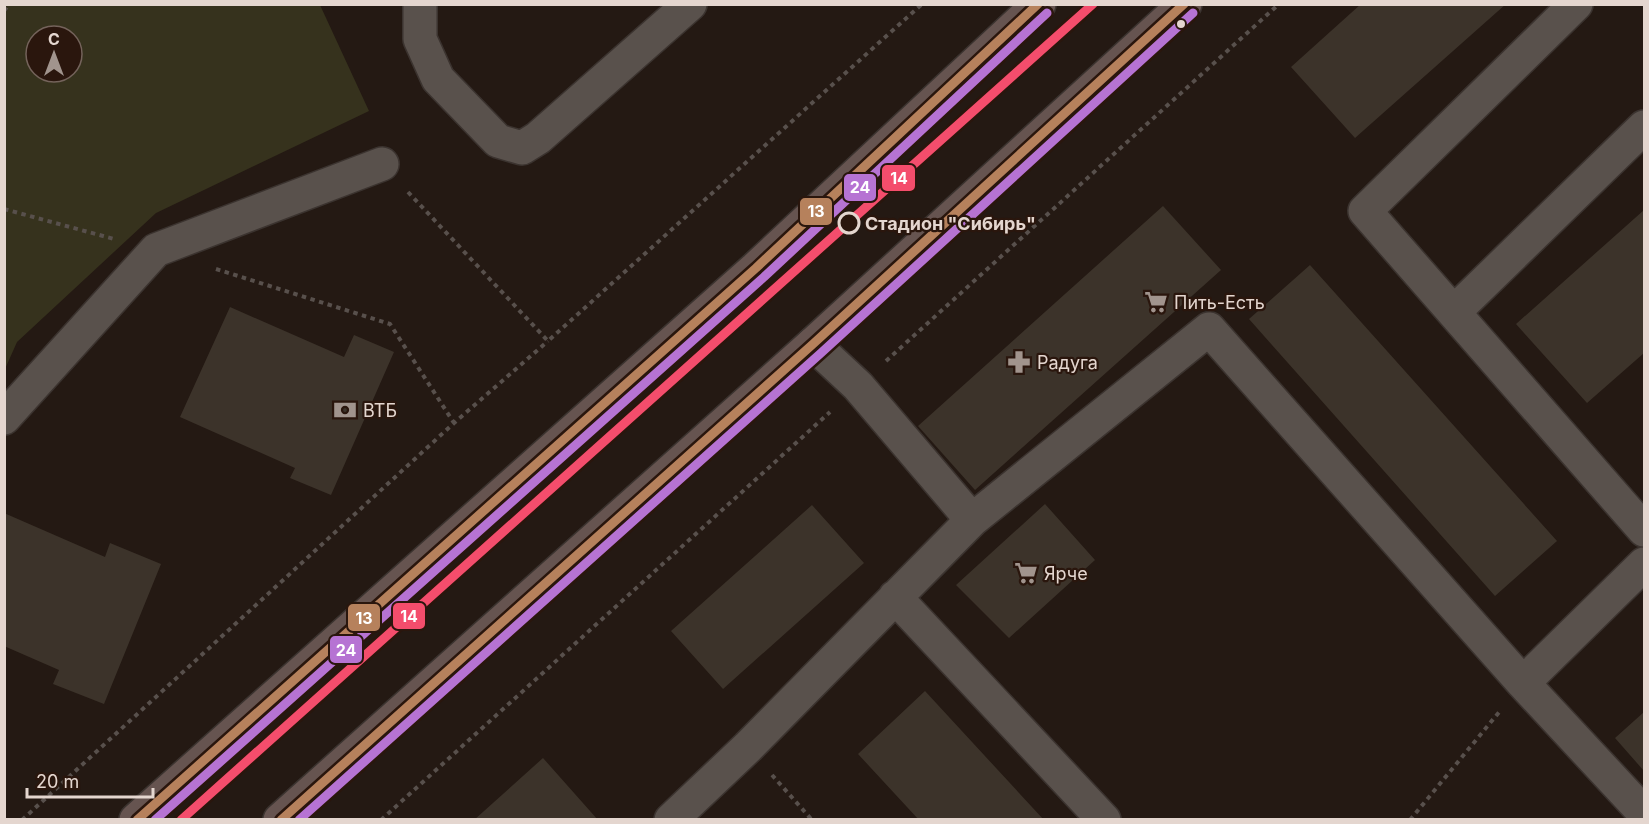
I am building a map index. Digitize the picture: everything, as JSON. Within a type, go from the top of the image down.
[{"type":"highway","points":[[136,819],[756,268],[1039,4]]},
{"type":"highway","points":[[280,819],[813,344],[1185,4]]},
{"type":"lane","points":[[420,4],[420,39],[438,79],[498,141],[522,148],[538,138],[690,4]]},
{"type":"lane","points":[[1576,4],[1365,211],[1644,530]]},
{"type":"lane","points":[[1454,312],[1644,127]]},
{"type":"lane","points":[[4,418],[156,250],[382,164]]},
{"type":"lane","points":[[671,819],[748,747],[972,520],[1209,329],[1523,683],[1644,813]]},
{"type":"lane","points":[[813,344],[858,386],[972,520]]},
{"type":"lane","points":[[1523,683],[1644,564]]},
{"type":"lane","points":[[895,597],[1104,819]]},
{"type":"path","points":[[4,11],[9,4]]},
{"type":"path","points":[[22,819],[454,423],[922,4]]},
{"type":"path","points":[[382,164],[548,341]]},
{"type":"path","points":[[4,210],[156,250]]},
{"type":"path","points":[[212,268],[390,324],[454,423]]},
{"type":"path","points":[[1410,819],[1523,683]]},
{"type":"path","points":[[748,747],[812,819]]},
{"type":"shaded area","points":[[5,4],[320,5],[369,111],[156,213],[17,342],[5,369]]},
{"type":"building","points":[[1361,4],[1506,4],[1355,138],[1291,67]]},
{"type":"building","points":[[1163,206],[1221,270],[975,490],[918,426]]},
{"type":"building","points":[[1644,210],[1644,353],[1587,403],[1516,324]]},
{"type":"building","points":[[1310,265],[1557,541],[1495,596],[1249,319]]},
{"type":"building","points":[[230,307],[344,357],[354,335],[394,352],[331,495],[290,478],[295,468],[180,417]]},
{"type":"building","name":"Ярче","points":[[1045,504],[1095,560],[1009,638],[956,585]]},
{"type":"building","points":[[812,505],[864,563],[723,689],[671,631]]},
{"type":"building","points":[[4,513],[105,557],[110,543],[161,564],[104,704],[53,684],[59,670],[4,646]]},
{"type":"building","points":[[925,691],[1044,820],[919,820],[858,754]]},
{"type":"building","points":[[1644,712],[1644,771],[1615,738]]},
{"type":"building","points":[[543,758],[598,820],[474,820]]},
{"type":"transit line","name":"13","points":[[137,820],[756,268],[1038,4]]},
{"type":"transit line","name":"14","points":[[181,820],[1093,4]]},
{"type":"transit line","name":"13","points":[[281,820],[813,344],[1184,4]]},
{"type":"transit line","name":"24","points":[[155,820],[764,277],[1047,13]]},
{"type":"transit line","name":"24","points":[[299,820],[821,353],[1193,13]]},
{"type":"place","name":"Стадион \"Сибирь\"","points":[[849,223]]},
{"type":"place","name":"Пить-Есть","points":[[1156,302]]},
{"type":"place","name":"Радуга","points":[[1019,362]]},
{"type":"place","name":"ВТБ","points":[[345,410]]},
{"type":"place","name":"Ярче","points":[[1026,573]]}]
